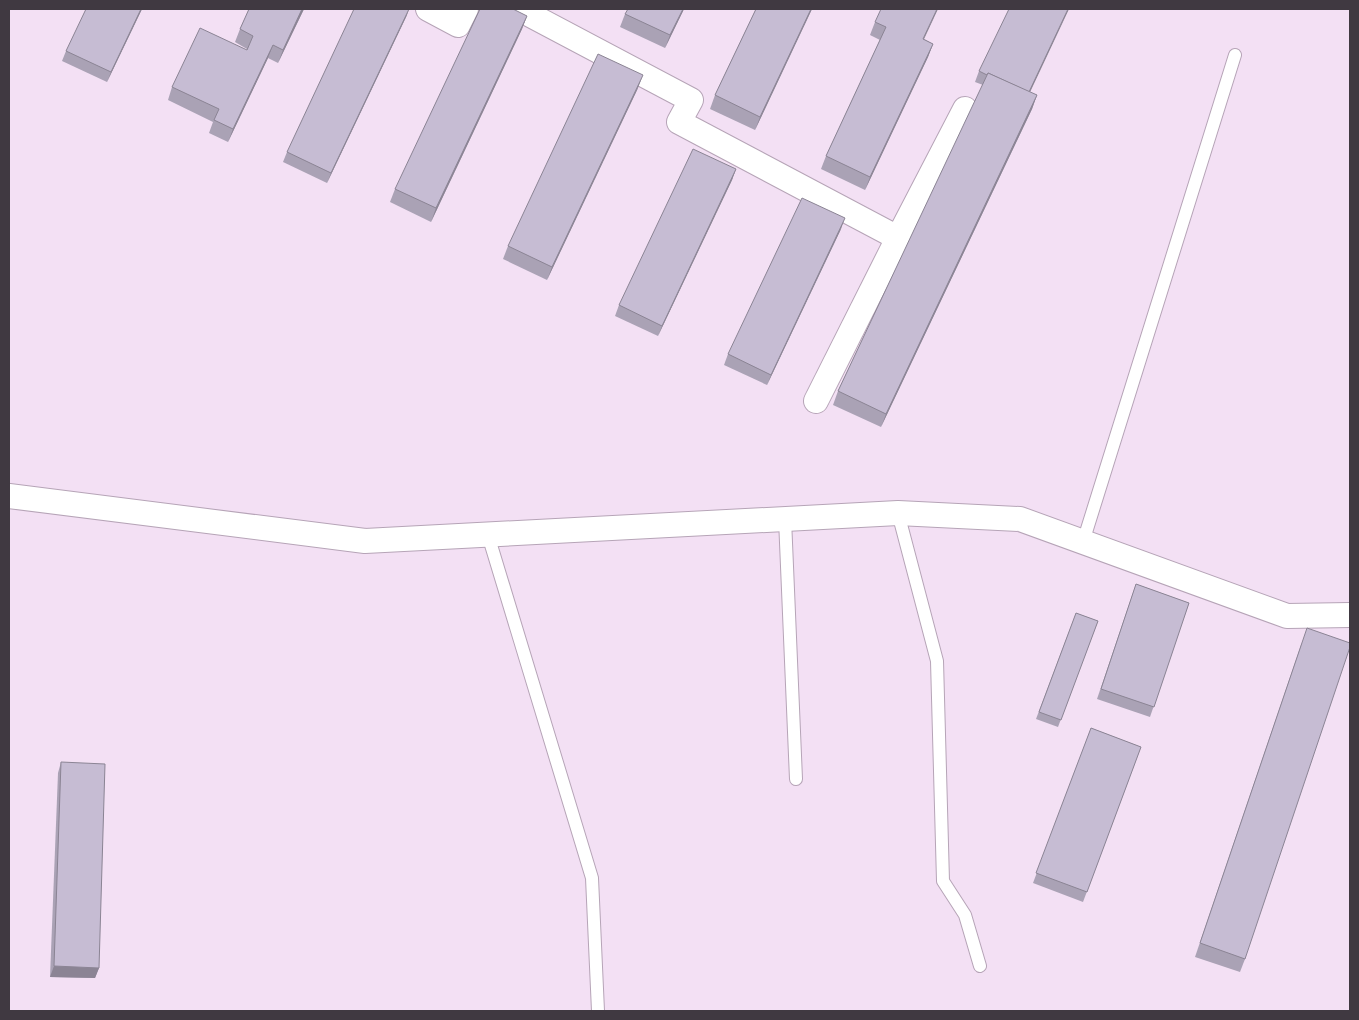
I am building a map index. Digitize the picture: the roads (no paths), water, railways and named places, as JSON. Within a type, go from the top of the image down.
[{"type":"street","points":[[428,9],[458,25],[466,9]]},
{"type":"street","points":[[519,9],[691,100],[679,122],[898,238]]},
{"type":"street","points":[[816,401],[965,109]]},
{"type":"street","points":[[9,496],[365,541],[898,513],[1020,519],[1286,616],[1350,615]]},
{"type":"lane","points":[[1083,542],[1235,55]]},
{"type":"lane","points":[[898,513],[937,661],[943,881],[965,915],[980,966]]},
{"type":"lane","points":[[785,519],[796,778]]},
{"type":"lane","points":[[488,535],[592,878],[598,1011]]}]
